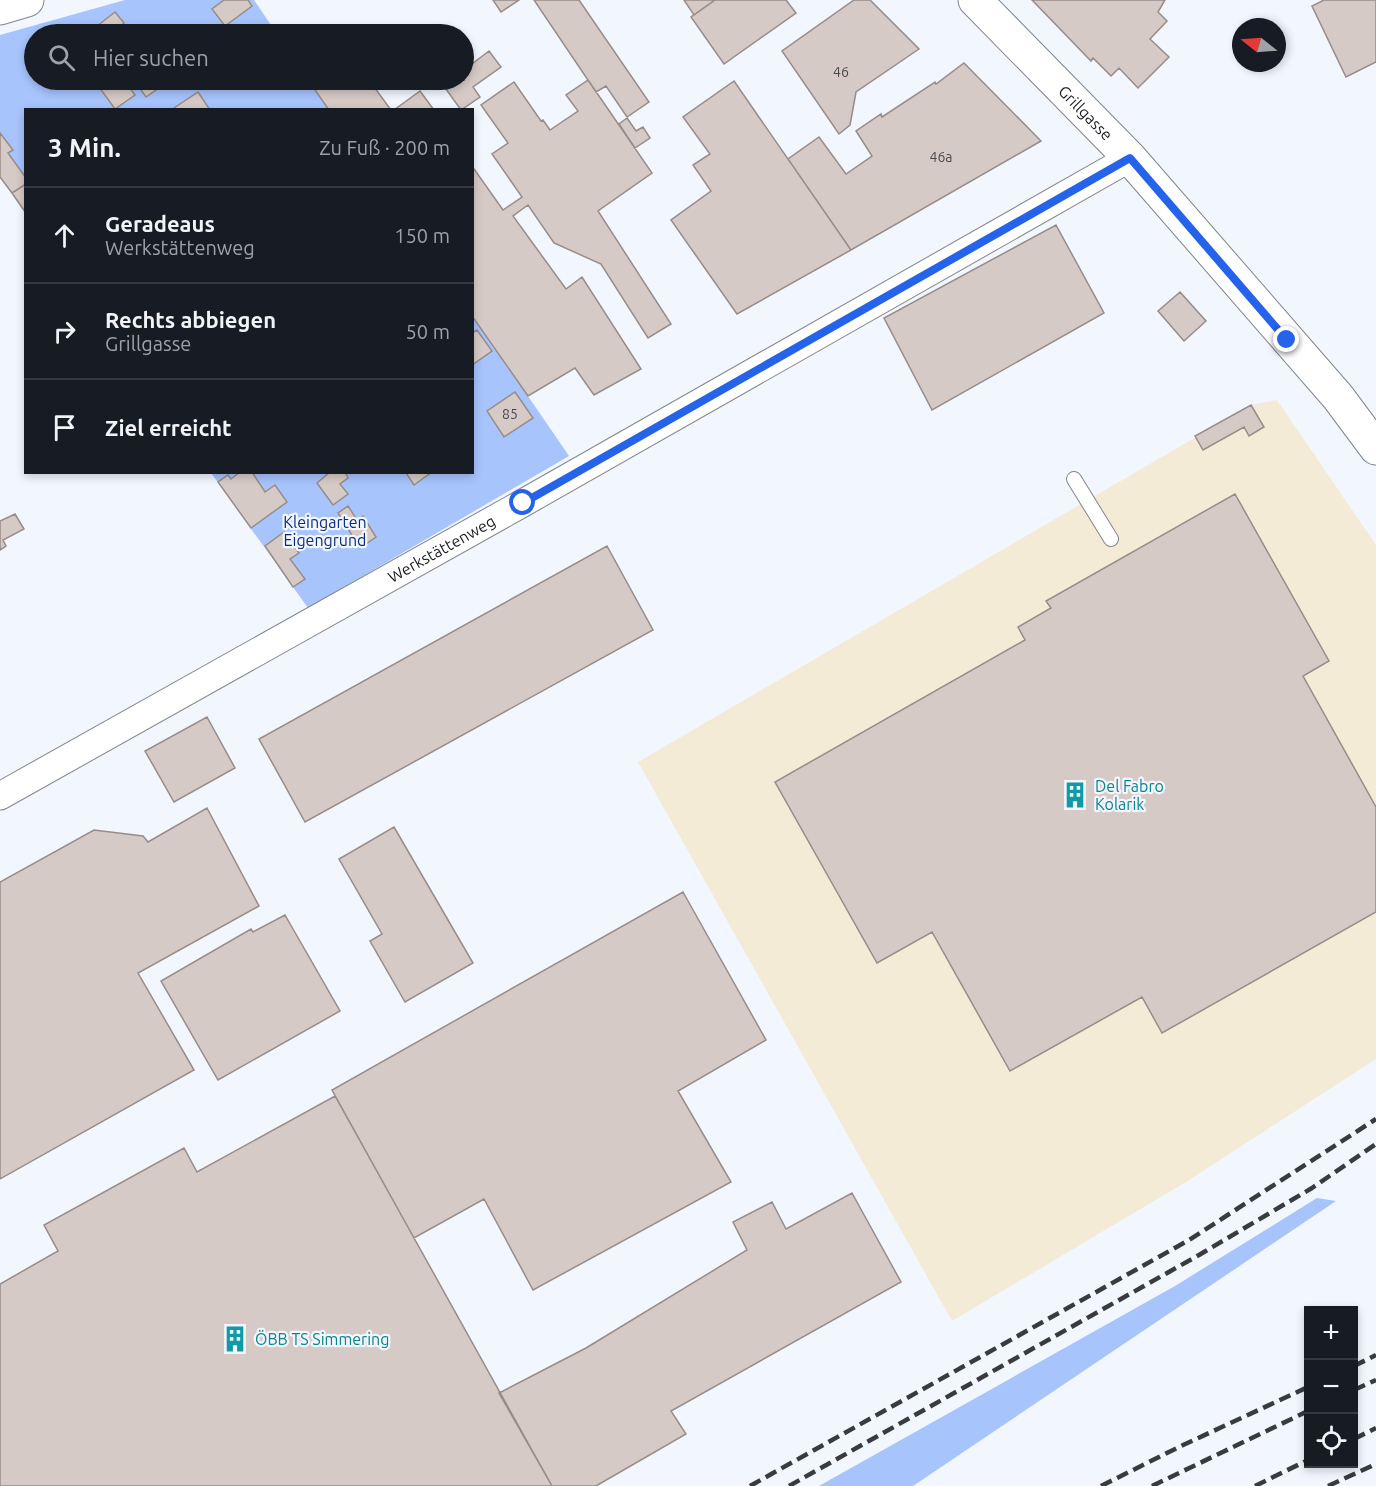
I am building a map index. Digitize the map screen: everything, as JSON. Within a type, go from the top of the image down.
[{"type":"main road","points":[[0,8],[27,0]]},
{"type":"main road","name":"Grillgasse","points":[[975,0],[1130,158],[1338,397],[1376,448]]},
{"type":"street","name":"Werkstättenweg","points":[[0,796],[523,503],[1130,158]]},
{"type":"lane","points":[[1074,479],[1111,539]]},
{"type":"shaded area","points":[[1277,400],[1376,545],[1376,1059],[1186,1182],[952,1321],[638,762],[1251,405]]},
{"type":"green space","points":[[125,0],[254,0],[270,24],[39,24]]},
{"type":"green space","points":[[24,28],[24,90],[315,90],[328,108],[24,108],[24,212],[0,177],[0,35]]},
{"type":"green space","name":"Kleingarten Eigengrund","points":[[474,317],[569,456],[308,608],[212,474],[474,474]]},
{"type":"green space","points":[[1317,1198],[1336,1201],[913,1486],[819,1486],[1175,1286]]},
{"type":"building","points":[[224,0],[248,0],[252,6],[228,24],[223,24],[212,9]]},
{"type":"building","points":[[493,0],[519,0],[501,12]]},
{"type":"building","points":[[534,0],[579,0],[649,102],[627,117],[606,86],[596,92]]},
{"type":"building","points":[[684,0],[715,0],[694,15]]},
{"type":"building","points":[[715,0],[786,0],[796,13],[724,64],[691,17]]},
{"type":"building","points":[[854,0],[870,0],[919,49],[856,92],[850,125],[839,134],[782,51]]},
{"type":"building","points":[[1032,0],[1165,0],[1158,12],[1167,21],[1150,39],[1169,57],[1138,88],[1119,68],[1111,76],[1093,58],[1091,61]]},
{"type":"building","points":[[1324,0],[1376,0],[1376,62],[1346,77],[1312,6]]},
{"type":"building","points":[[115,12],[124,23],[123,24],[100,24]]},
{"type":"building","points":[[489,51],[501,67],[474,86],[474,62]]},
{"type":"building","points":[[964,63],[1041,141],[851,250],[788,159],[819,137],[846,174],[872,156],[856,131],[881,114],[882,117],[935,82],[936,84]]},
{"type":"building","points":[[588,80],[652,173],[598,211],[671,324],[648,338],[601,264],[554,243],[528,205],[513,216],[566,289],[582,277],[641,369],[594,395],[575,368],[528,396],[474,319],[474,169],[503,210],[522,197],[492,154],[508,143],[481,105],[514,82],[550,130],[578,111],[566,95]]},
{"type":"building","points":[[734,81],[851,250],[737,314],[671,220],[711,191],[693,165],[710,154],[683,117]]},
{"type":"building","points":[[474,88],[480,97],[464,108],[460,108],[447,90]]},
{"type":"building","points":[[101,90],[131,90],[135,95],[114,108]]},
{"type":"building","points":[[141,90],[156,90],[146,97]]},
{"type":"building","points":[[315,90],[376,90],[390,108],[328,108]]},
{"type":"building","points":[[420,91],[433,108],[397,108]]},
{"type":"building","points":[[198,92],[209,108],[174,108]]},
{"type":"building","points":[[627,118],[636,131],[643,127],[650,138],[635,148],[619,124]]},
{"type":"building","points":[[0,133],[13,150],[8,153],[24,175],[24,185],[12,193],[0,177]]},
{"type":"building","points":[[24,185],[24,210],[12,193]]},
{"type":"building","points":[[1056,225],[1104,313],[932,410],[884,318]]},
{"type":"building","points":[[1180,292],[1206,321],[1184,341],[1158,311]]},
{"type":"building","points":[[477,330],[492,351],[474,364],[474,332]]},
{"type":"building","points":[[515,392],[533,418],[504,437],[487,411]]},
{"type":"building","points":[[1251,405],[1264,427],[1249,436],[1244,427],[1203,450],[1195,436]]},
{"type":"building","points":[[237,474],[253,474],[265,492],[275,485],[287,502],[251,528],[218,482],[228,475],[231,479]]},
{"type":"building","points":[[328,474],[346,474],[348,478],[340,484],[348,494],[333,505],[317,483]]},
{"type":"building","points":[[407,474],[429,474],[414,485]]},
{"type":"building","name":"Del Fabro Kolarik","points":[[1235,494],[1329,661],[1303,676],[1376,807],[1376,912],[1162,1033],[1142,997],[1010,1071],[932,932],[877,963],[775,782],[1025,640],[1018,627],[1051,608],[1046,601]]},
{"type":"building","points":[[348,506],[357,520],[363,516],[376,537],[360,548],[338,513]]},
{"type":"building","points":[[15,514],[24,529],[3,540],[6,546],[0,550],[0,521]]},
{"type":"building","points":[[284,532],[299,553],[290,559],[305,579],[293,587],[265,546]]},
{"type":"building","points":[[607,546],[653,630],[305,822],[259,739]]},
{"type":"building","points":[[207,717],[235,768],[174,802],[145,751]]},
{"type":"building","points":[[207,808],[259,906],[138,973],[194,1070],[0,1179],[0,882],[94,830],[143,836],[148,842]]},
{"type":"building","points":[[394,827],[473,963],[405,1002],[370,941],[382,934],[339,859]]},
{"type":"building","points":[[683,892],[766,1040],[678,1091],[731,1182],[533,1290],[484,1199],[414,1238],[332,1090]]},
{"type":"building","points":[[285,915],[340,1011],[218,1080],[161,981],[251,929],[253,932]]},
{"type":"building","name":"ÖBB TS Simmering","points":[[335,1096],[552,1486],[0,1486],[0,1284],[58,1251],[44,1225],[184,1148],[197,1172]]},
{"type":"building","points":[[852,1193],[901,1282],[671,1411],[686,1434],[596,1486],[552,1486],[499,1393],[586,1348],[747,1250],[733,1222],[772,1202],[786,1229]]},
{"type":"railway","points":[[750,1486],[1189,1240],[1376,1119]]},
{"type":"railway","points":[[789,1486],[1199,1255],[1312,1188],[1376,1144]]},
{"type":"railway","points":[[1358,1364],[1376,1355]]},
{"type":"railway","points":[[1358,1388],[1376,1380]]},
{"type":"railway","points":[[1101,1486],[1304,1389]]},
{"type":"railway","points":[[1152,1486],[1304,1413]]},
{"type":"railway","points":[[1358,1437],[1376,1428]]},
{"type":"railway","points":[[1255,1486],[1304,1462]]},
{"type":"railway","points":[[1328,1486],[1376,1464]]},
{"type":"place","name":"Del Fabro Kolarik","points":[[1075,795]]},
{"type":"place","name":"ÖBB TS Simmering","points":[[235,1339]]},
{"type":"route","points":[[523,503],[1130,158],[1287,340]]}]
